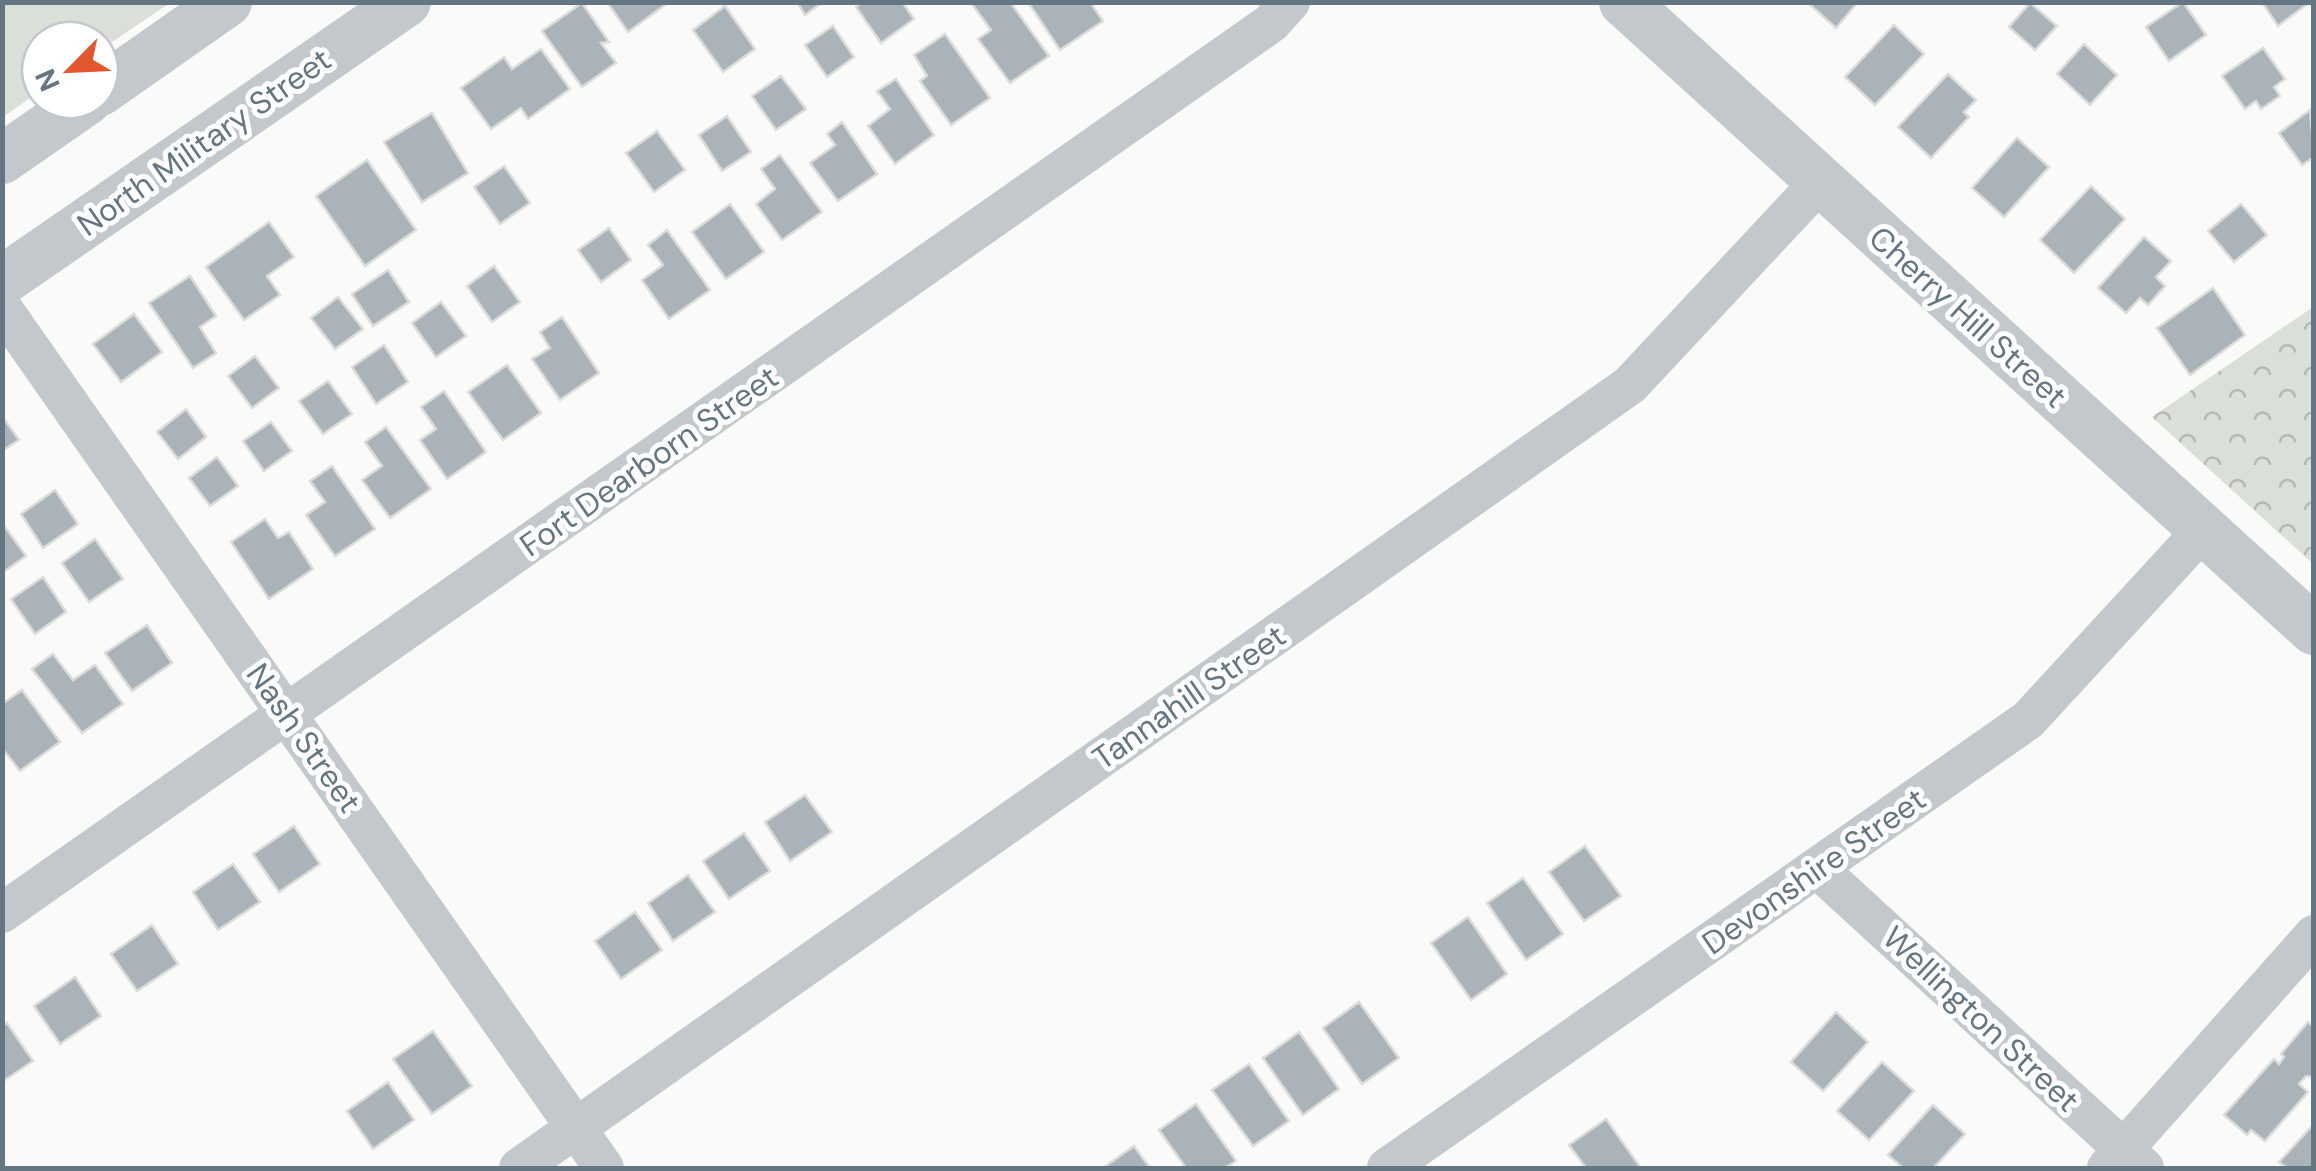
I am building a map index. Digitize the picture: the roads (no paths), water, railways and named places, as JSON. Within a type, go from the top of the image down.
[{"type":"street","points":[[120,77],[228,2]]},
{"type":"street","name":"North Military Street","points":[[2,280],[406,2]]},
{"type":"street","name":"Fort Dearborn Street","points":[[2,913],[1271,23],[1290,2]]},
{"type":"street","name":"Cherry Hill Street","points":[[1624,2],[2314,630]]},
{"type":"street","points":[[2,159],[58,120]]},
{"type":"street","name":"Tannahill Street","points":[[519,1168],[1630,386],[1820,182]]},
{"type":"street","name":"Nash Street","points":[[2,308],[604,1168]]},
{"type":"street","name":"Devonshire Street","points":[[1387,1168],[2028,720],[2203,530]]},
{"type":"street","name":"Wellington Street","points":[[1818,869],[2125,1162]]},
{"type":"street","points":[[2125,1162],[2314,936]]}]
